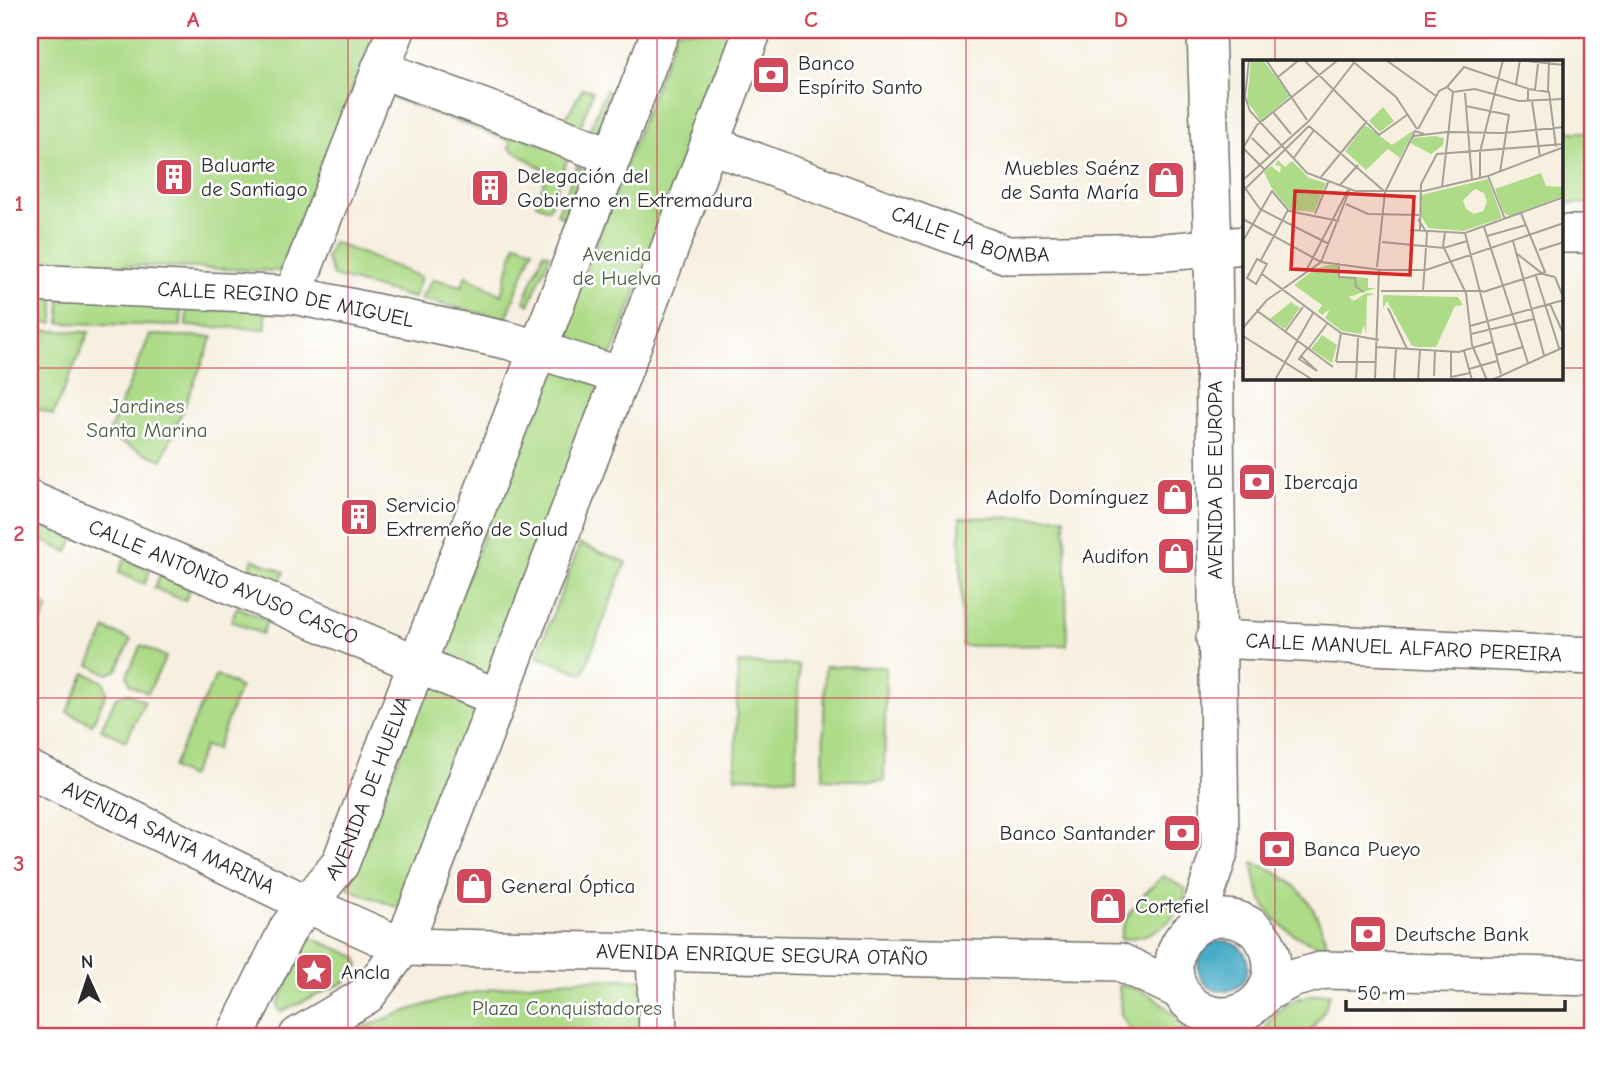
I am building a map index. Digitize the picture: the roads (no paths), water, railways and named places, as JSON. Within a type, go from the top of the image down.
[{"type":"street","points":[[293,295],[396,30]]},
{"type":"street","name":"AVENIDA DE HUELVA","points":[[307,904],[340,864],[660,30]]},
{"type":"street","points":[[298,1036],[367,995],[403,947],[752,30]]},
{"type":"street","name":"AVENIDA DE EUROPA","points":[[1196,926],[1220,849],[1215,639],[1229,247],[1206,30]]},
{"type":"street","points":[[380,69],[612,156]]},
{"type":"street","name":"CALLE LA BOMBA","points":[[709,144],[1007,255],[1229,247]]},
{"type":"street","points":[[1564,234],[1593,234]]},
{"type":"street","name":"CALLE REGINO DE MIGUEL","points":[[30,283],[293,295],[538,350]]},
{"type":"street","points":[[538,350],[621,376]]},
{"type":"street","name":"CALLE ANTONIO AYUSO CASCO","points":[[30,500],[417,664]]},
{"type":"street","name":"CALLE MANUEL ALFARO PEREIRA","points":[[1215,639],[1593,656]]},
{"type":"street","points":[[417,664],[498,698]]},
{"type":"street","name":"AVENIDA SANTA MARINA","points":[[30,770],[307,904]]},
{"type":"street","points":[[1220,849],[1227,890],[1244,923],[1261,937],[1270,954],[1271,973],[1252,1013]]},
{"type":"street","points":[[235,1036],[289,927],[307,904],[403,947]]},
{"type":"street","points":[[1244,923],[1218,918],[1196,926],[1183,939],[1175,955],[1175,978],[1193,1011],[1222,1016],[1252,1013],[1292,979],[1325,970],[1593,977]]},
{"type":"street","name":"AVENIDA ENRIQUE SEGURA OTAÑO","points":[[403,947],[1120,962],[1193,1011]]},
{"type":"street","points":[[655,952],[658,1036]]},
{"type":"water","points":[[1223,941],[1241,948],[1248,966],[1241,984],[1223,991],[1205,984],[1198,966],[1205,948]]},
{"type":"place","name":"Banco Espírito Santo","points":[[771,75]]},
{"type":"place","name":"Baluarte de Santiago","points":[[174,177]]},
{"type":"place","name":"Muebles Saénz de Santa María","points":[[1166,180]]},
{"type":"place","name":"Delegación del Gobierno en Extremadura","points":[[490,188]]},
{"type":"place","name":"Ibercaja","points":[[1257,482]]},
{"type":"place","name":"Adolfo Domínguez","points":[[1175,497]]},
{"type":"place","name":"Servicio Extremeño de Salud","points":[[359,517]]},
{"type":"place","name":"Audifon","points":[[1176,556]]},
{"type":"place","name":"Banco Santander","points":[[1182,833]]},
{"type":"place","name":"Banca Pueyo","points":[[1277,849]]},
{"type":"place","name":"General Óptica","points":[[474,886]]},
{"type":"place","name":"Cortefiel","points":[[1108,906]]},
{"type":"place","name":"Deutsche Bank","points":[[1368,934]]},
{"type":"place","name":"Ancla","points":[[314,972]]},
{"type":"park label","name":"Avenida de Huelva","points":[[617,266]]},
{"type":"park label","name":"Jardines Santa Marina","points":[[147,418]]},
{"type":"park label","name":"Plaza Conquistadores","points":[[567,1008]]}]
